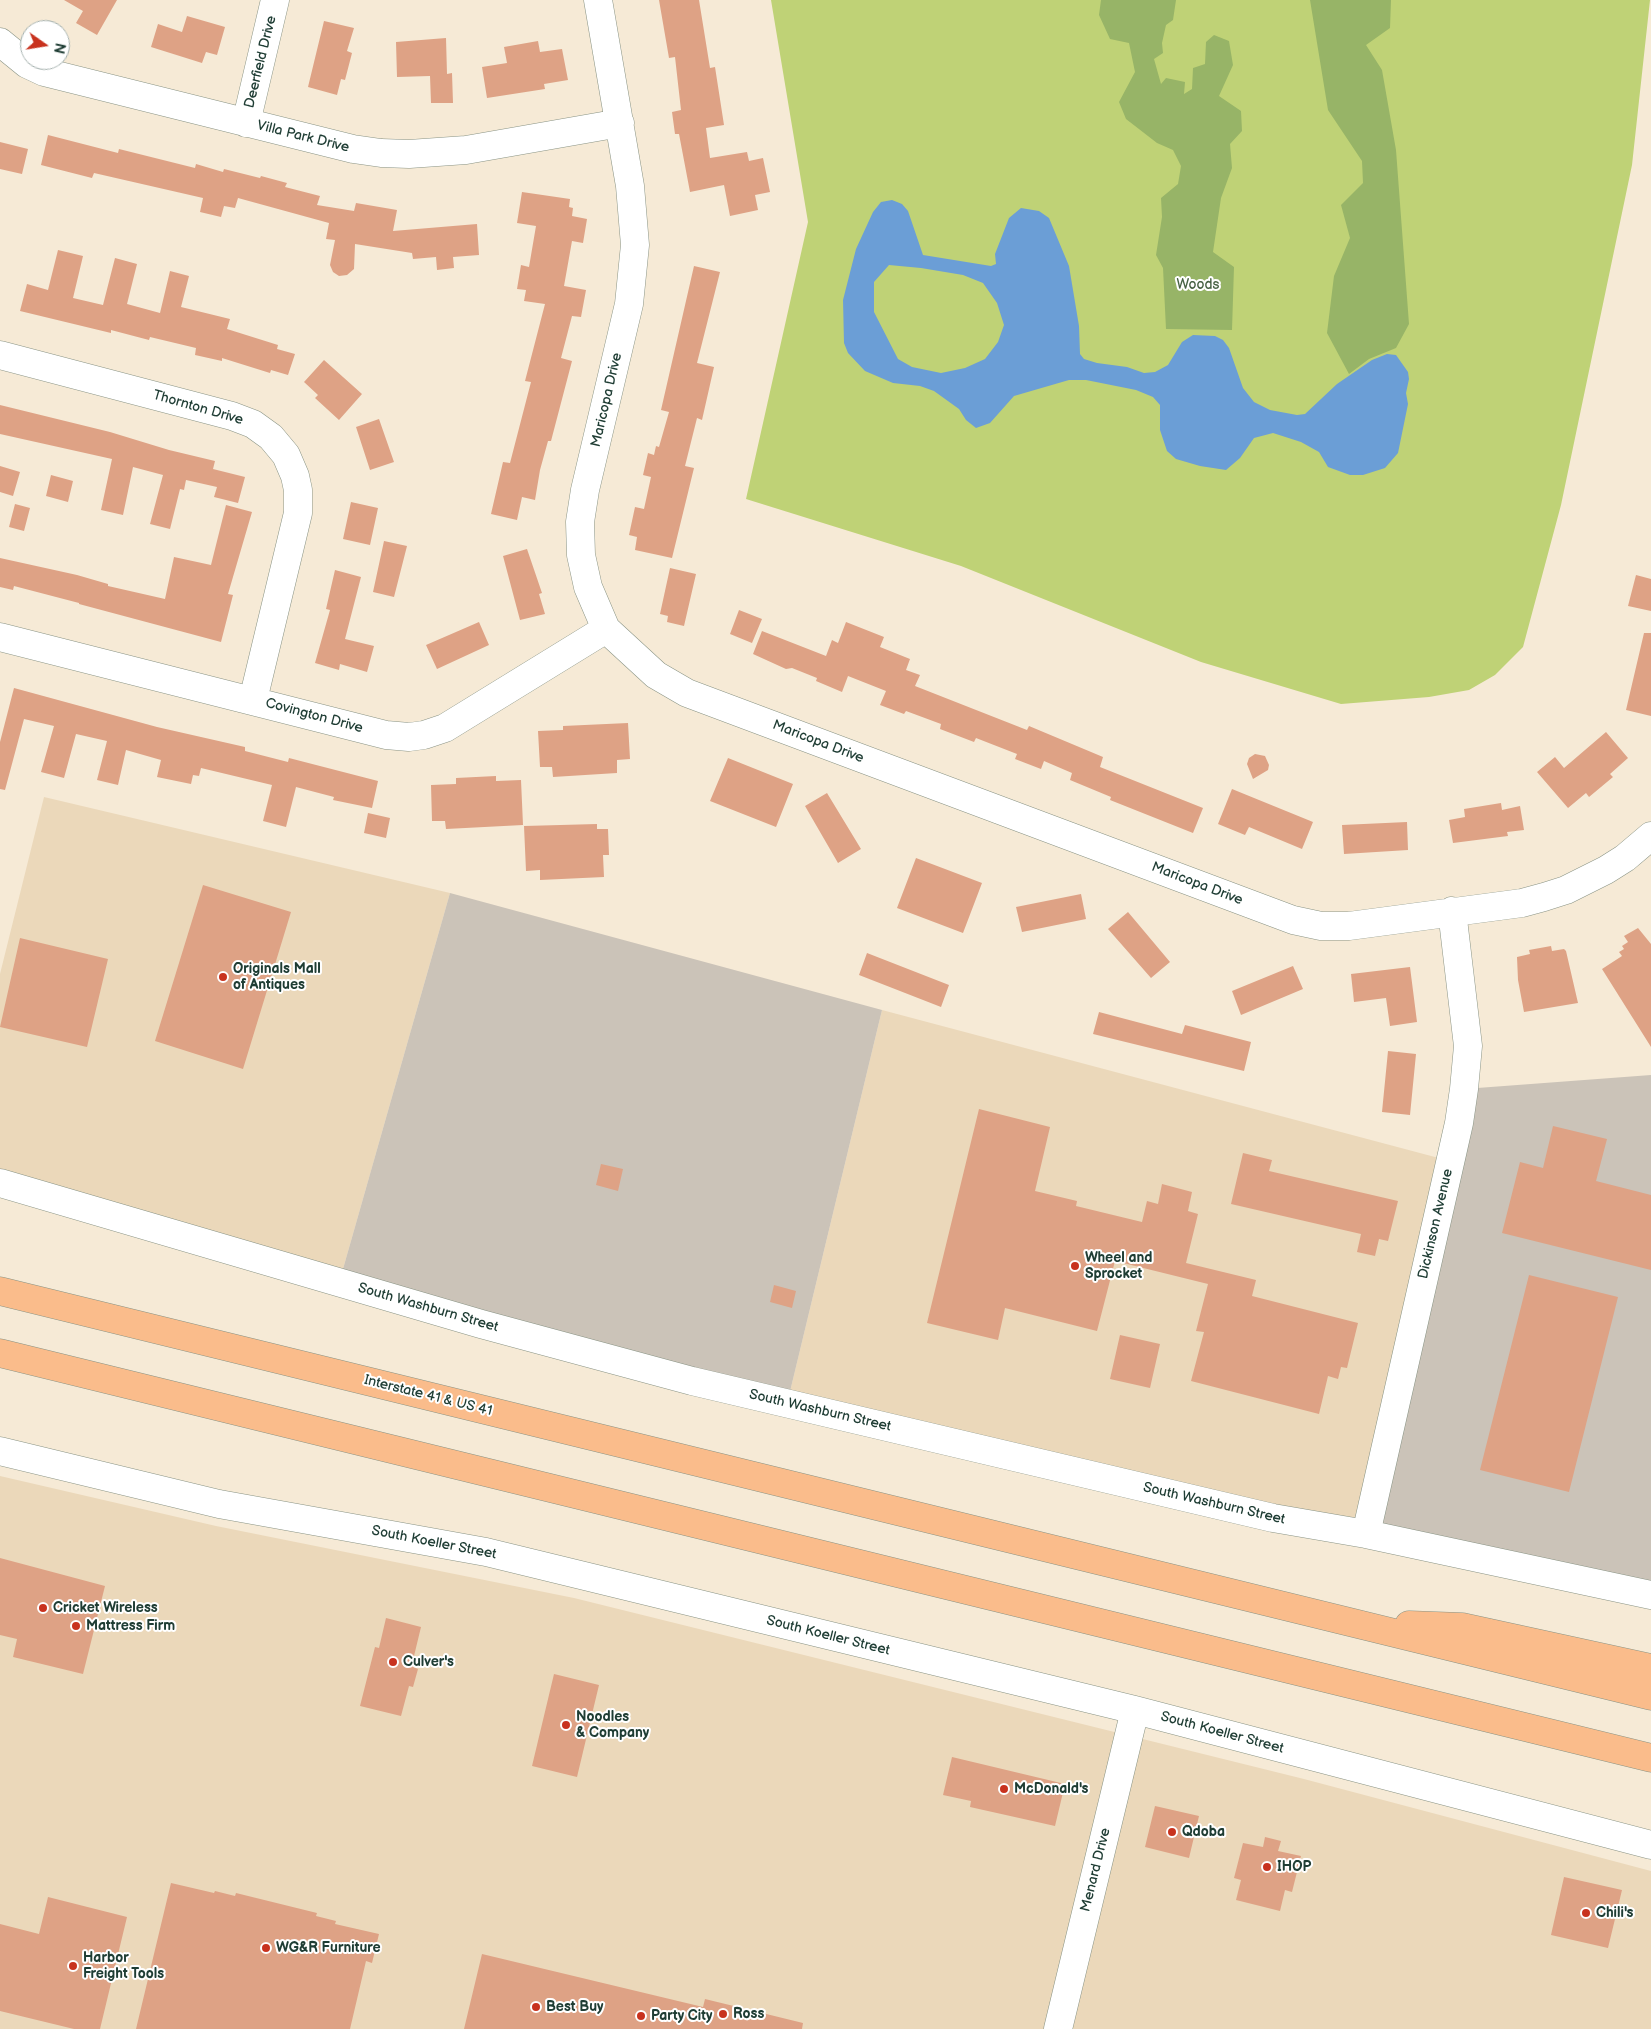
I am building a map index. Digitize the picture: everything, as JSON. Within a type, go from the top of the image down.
[{"type":"highway","name":"Interstate 41 & US 41","points":[[0,1291],[1353,1623]]},
{"type":"highway","points":[[0,1353],[1651,1758]]},
{"type":"highway","points":[[1353,1623],[1462,1627],[1651,1668]]},
{"type":"highway","points":[[1353,1623],[1651,1696]]},
{"type":"street","name":"Deerfield Drive","points":[[246,123],[276,0]]},
{"type":"street","name":"Maricopa Drive","points":[[598,0],[634,216],[634,275],[630,304],[585,490],[580,522],[581,554],[588,587],[606,629],[656,675],[687,693],[1293,920],[1320,926],[1349,926],[1522,902],[1566,890],[1606,870],[1625,858],[1651,836]]},
{"type":"street","name":"Villa Park Drive","points":[[0,42],[27,64],[44,72],[353,149],[409,154],[466,150],[620,123]]},
{"type":"street","name":"Thornton Drive","points":[[0,355],[232,416],[253,424],[271,437],[286,455],[295,476],[298,490],[298,513],[253,700]]},
{"type":"street","name":"Covington Drive","points":[[0,637],[386,735],[409,737],[424,736],[445,728],[606,629]]},
{"type":"street","name":"Dickinson Avenue","points":[[1366,1534],[1464,1089],[1468,1046],[1452,911]]},
{"type":"street","name":"South Washburn Street","points":[[0,1183],[481,1324],[692,1381],[1273,1518],[1366,1534],[1651,1595]]},
{"type":"street","name":"South Koeller Street","points":[[0,1451],[219,1504],[486,1552],[1135,1710],[1651,1845]]},
{"type":"street","name":"Menard Drive","points":[[1058,2029],[1135,1710]]},
{"type":"shaded area","points":[[44,797],[450,893],[339,1283],[0,1183],[0,974]]},
{"type":"shaded area","points":[[450,893],[882,1010],[787,1404],[339,1283]]},
{"type":"shaded area","points":[[882,1010],[1450,1161],[1366,1534],[787,1404]]},
{"type":"shaded area","points":[[1651,1075],[1651,1595],[1366,1534],[1464,1089]]},
{"type":"shaded area","points":[[0,1476],[216,1526],[574,1598],[1304,1779],[1651,1871],[1651,2029],[0,2029]]},
{"type":"green space","points":[[771,0],[1650,0],[1632,165],[1561,505],[1523,647],[1495,675],[1469,690],[1429,697],[1341,704],[1201,662],[961,566],[746,499],[808,222]]},
{"type":"green space","name":"Woods","points":[[1101,0],[1176,0],[1173,20],[1166,25],[1162,43],[1163,53],[1154,59],[1161,84],[1166,78],[1185,82],[1184,94],[1192,89],[1193,68],[1205,64],[1206,42],[1214,35],[1229,41],[1233,65],[1219,96],[1241,111],[1242,131],[1230,144],[1232,168],[1221,198],[1213,252],[1234,267],[1232,330],[1166,329],[1163,268],[1156,255],[1162,217],[1161,198],[1178,184],[1181,166],[1173,150],[1157,143],[1126,119],[1119,102],[1135,72],[1129,43],[1110,39],[1099,15]]},
{"type":"green space","points":[[1310,0],[1391,0],[1390,28],[1366,45],[1382,70],[1396,150],[1409,324],[1396,348],[1369,359],[1349,374],[1327,333],[1334,276],[1350,238],[1341,205],[1363,183],[1362,161],[1328,110]]},
{"type":"water","points":[[892,200],[902,204],[908,211],[923,255],[991,266],[996,264],[995,254],[1009,218],[1021,208],[1039,211],[1049,218],[1069,266],[1079,326],[1080,354],[1084,359],[1097,363],[1127,367],[1144,373],[1155,372],[1168,365],[1182,342],[1193,335],[1215,336],[1223,340],[1229,348],[1243,388],[1254,402],[1270,410],[1297,415],[1305,414],[1337,384],[1372,360],[1387,354],[1396,355],[1408,372],[1409,379],[1406,393],[1408,404],[1398,453],[1385,468],[1363,475],[1350,475],[1328,467],[1319,452],[1301,442],[1273,433],[1254,438],[1240,458],[1226,470],[1200,466],[1176,459],[1167,451],[1160,430],[1160,405],[1153,397],[1136,390],[1086,380],[1069,380],[1014,396],[990,423],[976,428],[966,420],[959,409],[934,391],[920,386],[893,383],[865,371],[848,353],[844,343],[843,300],[856,249],[873,212],[881,202]],"holes":[[[889,265],[963,275],[983,283],[997,303],[1004,325],[998,342],[985,359],[965,368],[941,373],[912,367],[898,359],[874,312],[874,282]]]},
{"type":"building","points":[[64,0],[117,0],[97,35],[76,23],[83,11]]},
{"type":"building","points":[[659,0],[699,0],[710,68],[715,67],[724,125],[706,128],[710,158],[747,152],[749,161],[763,158],[770,192],[755,195],[758,210],[730,216],[724,185],[690,192],[679,134],[675,134],[672,112],[681,110],[675,57],[669,58]]},
{"type":"building","points":[[187,16],[225,27],[217,55],[206,52],[202,63],[151,47],[158,24],[182,32]]},
{"type":"building","points":[[324,21],[354,28],[347,51],[352,53],[345,80],[341,79],[337,95],[308,87]]},
{"type":"building","points":[[446,38],[447,74],[452,73],[453,103],[431,103],[430,76],[397,77],[396,42]]},
{"type":"building","points":[[538,41],[540,52],[562,49],[568,80],[544,84],[545,89],[487,98],[482,67],[507,63],[504,47]]},
{"type":"building","points":[[48,135],[118,153],[119,149],[195,168],[196,164],[223,172],[224,169],[260,178],[261,176],[287,183],[285,187],[320,196],[317,205],[354,211],[356,203],[397,210],[393,231],[477,224],[479,255],[453,257],[454,268],[437,270],[436,257],[413,259],[412,253],[355,244],[354,269],[347,275],[339,276],[333,272],[330,265],[335,240],[326,239],[329,223],[238,198],[235,208],[224,206],[221,217],[200,212],[203,198],[94,173],[92,178],[41,165]]},
{"type":"building","points":[[0,142],[28,149],[22,174],[0,169]]},
{"type":"building","points":[[522,192],[570,199],[569,207],[573,208],[572,216],[587,219],[583,243],[572,241],[564,286],[586,290],[581,317],[572,316],[561,358],[572,361],[551,441],[548,441],[540,470],[535,500],[522,497],[517,520],[491,514],[503,462],[510,463],[531,382],[525,381],[545,304],[524,301],[526,290],[517,289],[521,265],[529,267],[536,226],[517,223]]},
{"type":"building","points":[[58,250],[83,256],[73,298],[103,305],[115,258],[137,264],[127,304],[160,313],[170,271],[189,276],[181,307],[230,319],[227,329],[278,345],[277,349],[295,354],[288,375],[271,370],[270,373],[222,358],[222,361],[195,355],[196,348],[150,337],[149,340],[111,330],[111,333],[20,311],[27,284],[48,290]]},
{"type":"building","points":[[694,266],[720,272],[697,363],[714,367],[702,420],[697,418],[685,466],[694,468],[672,558],[635,550],[637,537],[629,535],[635,507],[644,509],[651,477],[643,475],[648,453],[654,455],[656,446],[659,447],[669,412],[661,410]]},
{"type":"building","points":[[324,360],[362,394],[339,420],[315,398],[318,395],[304,382]]},
{"type":"building","points":[[0,405],[110,432],[169,450],[215,461],[213,469],[245,477],[238,503],[214,497],[217,487],[186,480],[184,490],[180,489],[170,529],[150,524],[163,475],[133,467],[123,515],[101,510],[112,459],[0,434]]},
{"type":"building","points":[[379,419],[394,462],[370,470],[356,427]]},
{"type":"building","points":[[0,466],[20,472],[13,496],[0,492]]},
{"type":"building","points":[[51,475],[73,481],[68,502],[46,496]]},
{"type":"building","points":[[351,502],[378,508],[370,545],[343,539]]},
{"type":"building","points":[[15,504],[30,508],[24,531],[9,527]]},
{"type":"building","points":[[226,505],[252,512],[228,594],[233,595],[221,642],[14,586],[13,590],[0,587],[0,558],[77,575],[108,584],[108,586],[165,599],[174,557],[211,565]]},
{"type":"building","points":[[384,541],[407,546],[394,597],[373,592]]},
{"type":"building","points":[[527,549],[542,593],[539,594],[545,614],[520,620],[503,556]]},
{"type":"building","points":[[670,568],[696,574],[684,626],[667,622],[668,616],[660,614]]},
{"type":"building","points":[[335,570],[361,577],[345,639],[374,646],[367,672],[340,664],[339,670],[315,663],[330,610],[326,609]]},
{"type":"building","points":[[1636,575],[1651,579],[1651,611],[1628,606]]},
{"type":"building","points":[[739,610],[762,619],[752,643],[730,634]]},
{"type":"building","points":[[479,622],[489,645],[437,669],[426,645]]},
{"type":"building","points":[[846,622],[884,637],[880,647],[910,659],[906,670],[920,675],[915,686],[1027,730],[1029,726],[1103,757],[1100,767],[1203,808],[1193,833],[1110,800],[1111,797],[1070,780],[1072,773],[1044,761],[1041,769],[1015,759],[1017,754],[976,738],[974,742],[940,729],[941,724],[906,711],[904,714],[880,705],[886,691],[848,676],[842,692],[816,681],[817,678],[792,668],[786,669],[753,654],[762,631],[826,656],[832,640],[838,643]]},
{"type":"building","points":[[1644,633],[1651,633],[1651,716],[1626,710]]},
{"type":"building","points":[[14,688],[157,727],[245,747],[245,751],[288,762],[289,758],[378,781],[372,808],[333,800],[334,797],[296,787],[286,827],[263,821],[272,785],[201,768],[199,776],[193,775],[191,784],[157,777],[161,760],[126,750],[118,785],[97,780],[107,741],[76,734],[64,778],[41,772],[54,726],[24,719],[5,790],[0,789],[0,742]]},
{"type":"building","points":[[628,723],[630,759],[617,760],[617,773],[553,777],[552,767],[540,767],[538,731],[563,730],[563,726]]},
{"type":"building","points":[[1606,732],[1628,758],[1610,774],[1613,777],[1589,797],[1586,793],[1568,808],[1537,772],[1555,757],[1564,768]]},
{"type":"building","points":[[1255,754],[1265,756],[1269,765],[1268,770],[1253,779],[1247,764],[1249,758]]},
{"type":"building","points":[[728,758],[793,784],[776,827],[710,801]]},
{"type":"building","points":[[496,776],[496,781],[521,780],[523,825],[446,829],[445,821],[432,821],[431,785],[456,784],[456,778]]},
{"type":"building","points":[[1232,789],[1313,822],[1302,849],[1249,827],[1245,835],[1218,824]]},
{"type":"building","points":[[827,793],[861,849],[838,863],[805,806]]},
{"type":"building","points":[[1501,803],[1502,810],[1520,806],[1524,830],[1507,832],[1508,836],[1453,843],[1449,820],[1465,817],[1464,809]]},
{"type":"building","points":[[368,813],[390,818],[386,838],[364,833]]},
{"type":"building","points":[[1407,822],[1408,850],[1344,854],[1342,825]]},
{"type":"building","points":[[597,824],[597,829],[608,829],[609,855],[603,855],[604,877],[540,880],[540,870],[526,871],[524,826]]},
{"type":"building","points":[[916,858],[982,883],[963,933],[897,908]]},
{"type":"building","name":"Originals Mall of Antiques","points":[[203,885],[291,912],[243,1069],[155,1041]]},
{"type":"building","points":[[1081,894],[1086,919],[1022,932],[1016,907]]},
{"type":"building","points":[[1128,912],[1170,962],[1151,978],[1108,929]]},
{"type":"building","points":[[1638,928],[1651,944],[1651,1047],[1602,969],[1622,956],[1619,952],[1624,949],[1622,946],[1628,942],[1624,936]]},
{"type":"building","points":[[20,938],[108,959],[87,1047],[0,1027]]},
{"type":"building","points":[[1551,946],[1552,951],[1564,949],[1566,951],[1578,1003],[1524,1012],[1518,980],[1517,957],[1530,954],[1529,950]]},
{"type":"building","points":[[867,953],[949,985],[941,1007],[859,975]]},
{"type":"building","points":[[1293,966],[1303,989],[1241,1015],[1232,991]]},
{"type":"building","points":[[1410,967],[1417,1022],[1390,1026],[1386,998],[1354,1002],[1351,974]]},
{"type":"building","points":[[1099,1012],[1182,1034],[1185,1025],[1251,1042],[1244,1071],[1093,1034]]},
{"type":"building","points":[[1388,1051],[1416,1054],[1410,1115],[1382,1112]]},
{"type":"building","points":[[979,1109],[1050,1127],[1035,1191],[1077,1201],[1076,1206],[1142,1222],[1147,1201],[1158,1204],[1162,1184],[1192,1192],[1188,1211],[1198,1214],[1186,1263],[1256,1280],[1252,1296],[1358,1323],[1347,1368],[1341,1367],[1338,1379],[1328,1376],[1319,1414],[1191,1381],[1204,1332],[1196,1331],[1208,1284],[1115,1261],[1097,1331],[1005,1308],[998,1340],[927,1323]]},
{"type":"building","points":[[1553,1126],[1607,1139],[1596,1181],[1651,1195],[1651,1270],[1502,1233],[1520,1162],[1543,1168]]},
{"type":"building","points":[[1243,1153],[1272,1160],[1269,1171],[1398,1201],[1388,1241],[1379,1239],[1375,1256],[1357,1252],[1361,1234],[1231,1204]]},
{"type":"building","points":[[601,1164],[623,1169],[618,1191],[596,1185]]},
{"type":"building","points":[[1529,1275],[1618,1297],[1569,1492],[1480,1470]]},
{"type":"building","points":[[774,1285],[796,1291],[792,1308],[770,1302]]},
{"type":"building","points":[[1120,1335],[1160,1344],[1150,1388],[1110,1379]]},
{"type":"building","points":[[0,1558],[105,1586],[83,1674],[13,1657],[17,1639],[0,1635]]},
{"type":"building","name":"Culver's","points":[[386,1618],[421,1627],[413,1667],[418,1669],[413,1687],[409,1686],[401,1716],[360,1706],[375,1647],[379,1648]]},
{"type":"building","name":"Noodles & Company","points":[[554,1674],[599,1685],[577,1777],[532,1766]]},
{"type":"building","name":"McDonald's","points":[[952,1757],[1065,1784],[1055,1826],[970,1807],[971,1801],[943,1795]]},
{"type":"building","name":"Qdoba","points":[[1155,1806],[1199,1816],[1189,1858],[1145,1847]]},
{"type":"building","name":"IHOP","points":[[1265,1837],[1281,1841],[1278,1851],[1301,1856],[1292,1892],[1285,1890],[1280,1911],[1236,1900],[1241,1880],[1234,1878],[1243,1843],[1263,1847]]},
{"type":"building","name":"Chili's","points":[[1564,1877],[1622,1890],[1608,1948],[1551,1935]]},
{"type":"building","name":"WG&R Furniture","points":[[171,1883],[214,1893],[215,1891],[235,1896],[236,1893],[317,1913],[316,1916],[336,1921],[335,1924],[379,1934],[372,1963],[366,1961],[350,2029],[136,2029]]},
{"type":"building","name":"Harbor Freight Tools","points":[[48,1897],[127,1917],[100,2029],[74,2029],[0,2011],[0,1924],[39,1934]]},
{"type":"building","name":"Best Buy","points":[[482,1954],[703,2007],[705,1999],[803,2023],[802,2029],[464,2029]]},
{"type":"place","name":"Originals Mall of Antiques","points":[[223,977]]},
{"type":"place","name":"Wheel and Sprocket","points":[[1075,1266]]},
{"type":"place","name":"Cricket Wireless","points":[[43,1608]]},
{"type":"place","name":"Mattress Firm","points":[[76,1626]]},
{"type":"place","name":"Culver's","points":[[393,1662]]},
{"type":"place","name":"Noodles & Company","points":[[566,1725]]},
{"type":"place","name":"McDonald's","points":[[1004,1789]]},
{"type":"place","name":"Qdoba","points":[[1172,1832]]},
{"type":"place","name":"IHOP","points":[[1267,1867]]},
{"type":"place","name":"Chili's","points":[[1586,1913]]},
{"type":"place","name":"WG&R Furniture","points":[[266,1948]]},
{"type":"place","name":"Harbor Freight Tools","points":[[73,1966]]},
{"type":"place","name":"Best Buy","points":[[536,2007]]},
{"type":"place","name":"Ross","points":[[723,2014]]},
{"type":"place","name":"Party City","points":[[641,2016]]}]
